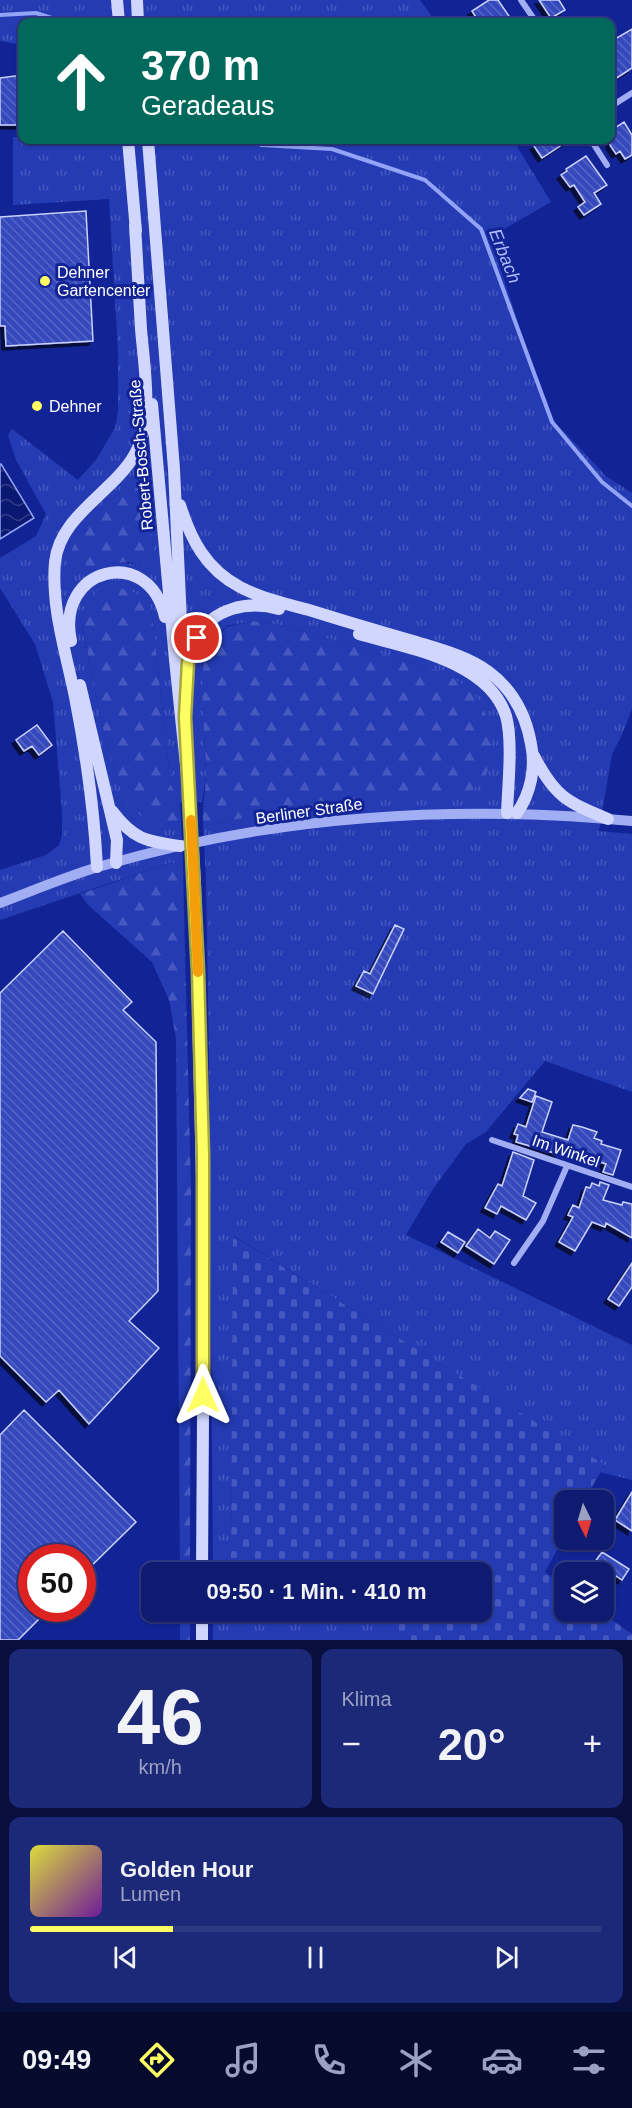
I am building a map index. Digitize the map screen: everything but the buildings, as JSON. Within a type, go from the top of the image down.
[{"type":"main road","points":[[117,0],[119,18]]},
{"type":"main road","points":[[137,0],[138,18]]},
{"type":"main road","name":"Robert-Bosch-Straße","points":[[128,144],[175,660],[187,767],[195,883],[204,1253],[202,1562]]},
{"type":"main road","name":"Robert-Bosch-Straße","points":[[148,144],[174,469],[187,767]]},
{"type":"main road","points":[[97,867],[88,763],[58,613],[56,560],[62,539],[78,517],[134,456],[141,440],[145,418],[145,384],[135,225]]},
{"type":"main road","points":[[174,469],[179,502],[192,540],[221,574],[240,587],[264,601],[446,650],[489,672],[508,690],[523,711],[533,754],[526,801],[512,813]]},
{"type":"main road","points":[[116,863],[117,840],[69,633],[69,615],[76,595],[87,582],[106,574],[124,573],[141,579],[155,591],[162,604],[175,660]]},
{"type":"main road","points":[[185,717],[188,662],[202,629],[214,618],[229,610],[264,601]]},
{"type":"main road","points":[[281,606],[445,660],[483,680],[495,694],[506,716],[512,813]]},
{"type":"main road","points":[[533,754],[552,787],[563,798],[608,819]]},
{"type":"main road","points":[[110,807],[124,828],[137,836],[152,842],[180,846]]},
{"type":"main road","points":[[202,1622],[202,1640]]},
{"type":"street","points":[[521,0],[533,18]]},
{"type":"street","points":[[615,104],[632,93]]},
{"type":"street","points":[[594,144],[607,165]]},
{"type":"street","name":"Berliner Straße","points":[[0,903],[97,867],[180,846],[347,819],[454,812],[512,813],[632,821]]},
{"type":"street","name":"Im Winkel","points":[[492,1140],[632,1187]]},
{"type":"street","points":[[514,1263],[543,1221],[567,1166]]},
{"type":"green space","points":[[0,0],[420,0],[433,18],[18,18],[18,44],[0,41]]},
{"type":"green space","points":[[13,137],[18,137],[18,144],[515,144],[551,202],[490,237],[527,350],[555,422],[606,476],[632,493],[632,709],[612,754],[599,831],[632,834],[632,1092],[545,1061],[486,1132],[466,1144],[433,1189],[406,1235],[632,1345],[632,1480],[599,1472],[605,1466],[234,1236],[231,1557],[250,1557],[256,1562],[213,1562],[209,1057],[203,823],[209,825],[310,804],[364,798],[430,668],[285,626],[254,621],[226,626],[212,644],[203,698],[206,775],[202,802],[180,803],[171,785],[151,607],[82,625],[101,721],[120,787],[165,824],[181,821],[183,868],[172,862],[0,920],[0,870],[46,855],[59,845],[62,836],[53,702],[35,644],[0,588],[0,558],[36,536],[46,514],[16,460],[8,435],[12,429],[78,480],[96,460],[115,428],[118,411],[118,352],[109,199],[13,205]],"holes":[[[126,488],[142,566],[127,563],[111,564],[81,573],[99,510]]]},
{"type":"green space","points":[[130,481],[142,482],[149,500],[154,557],[152,564],[142,566],[129,562],[108,564],[81,573],[75,572],[71,565],[71,556],[82,531],[99,510],[120,493]]},
{"type":"green space","points":[[113,587],[135,593],[151,607],[171,785],[180,803],[181,821],[165,824],[147,820],[128,806],[120,787],[101,721],[82,624],[86,606],[98,590]]},
{"type":"green space","points":[[254,621],[285,626],[430,668],[460,682],[481,702],[491,729],[490,764],[484,780],[469,792],[364,798],[310,804],[209,825],[203,823],[206,773],[202,689],[205,657],[226,627]]},
{"type":"green space","points":[[172,862],[183,868],[191,1191],[190,1562],[180,1562],[176,1038],[169,1000],[152,962],[88,905],[80,894]]},
{"type":"green space","points":[[233,1236],[605,1465],[590,1490],[554,1490],[554,1550],[557,1550],[545,1572],[554,1579],[554,1622],[614,1621],[632,1634],[632,1640],[411,1640],[384,1622],[492,1622],[492,1562],[256,1562],[250,1557],[231,1558]]},
{"type":"green space","points":[[180,1622],[190,1622],[190,1640],[180,1640]]},
{"type":"green space","points":[[213,1622],[384,1622],[411,1640],[213,1640]]},
{"type":"water","points":[[0,465],[34,518],[0,539]]},
{"type":"waterway","name":"Erbach","points":[[0,15],[36,13],[52,18]]},
{"type":"waterway","name":"Erbach","points":[[259,144],[332,149],[425,180],[481,229],[552,422],[602,482],[632,506]]},
{"type":"slow traffic","points":[[191,820],[198,972]]},
{"type":"place","name":"Dehner Gartencenter","points":[[45,281]]},
{"type":"place","name":"Dehner","points":[[37,406]]},
{"type":"route","points":[[197,638],[188,662],[185,717],[195,883],[203,1155],[203,1395]]}]
